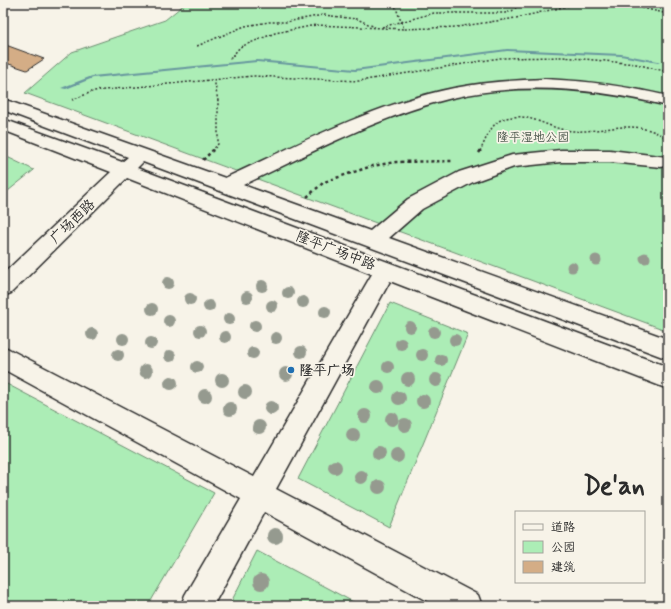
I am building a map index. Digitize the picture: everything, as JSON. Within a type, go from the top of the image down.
[{"type":"street","points":[[225,186],[373,118],[424,101],[493,86],[540,82],[599,87],[668,101]]},
{"type":"street","name":"隆平广场中路","points":[[3,104],[668,349]]},
{"type":"street","name":"隆平广场中路","points":[[3,124],[668,378]]},
{"type":"street","name":"广场西路","points":[[3,286],[140,154]]},
{"type":"street","points":[[373,240],[415,204],[466,177],[512,161],[561,156],[610,156],[661,161]]},
{"type":"street","points":[[196,606],[386,270]]},
{"type":"street","points":[[3,357],[467,606]]},
{"type":"path","points":[[394,3],[404,29]]},
{"type":"path","points":[[197,46],[245,26],[269,22],[286,22],[306,17],[323,15],[357,19],[378,28],[425,14],[468,11],[493,14],[503,13],[512,10],[521,3]]},
{"type":"path","points":[[230,59],[240,47],[252,42],[275,33],[310,26],[338,25],[404,29],[457,27],[516,18],[576,3],[630,5],[668,14]]},
{"type":"path","points":[[646,3],[652,5],[668,4]]},
{"type":"path","points":[[72,100],[94,91],[253,76],[359,81],[500,58],[563,57],[636,64],[668,72]]},
{"type":"path","points":[[191,173],[218,144],[218,101],[214,79]]},
{"type":"path","points":[[473,156],[479,153],[492,128],[499,121],[517,116],[526,116],[541,123],[577,132],[642,128],[665,136]]},
{"type":"path","points":[[292,210],[324,182],[372,166],[396,162],[456,161]]},
{"type":"green space","name":"隆平湿地公园","points":[[186,3],[668,3],[668,331],[25,93],[72,52],[165,20]]},
{"type":"green space","points":[[3,155],[34,170],[3,195]]},
{"type":"green space","points":[[390,303],[468,334],[389,527],[298,479]]},
{"type":"green space","points":[[3,382],[214,493],[148,606],[3,606]]},
{"type":"green space","points":[[257,551],[361,606],[229,606]]},
{"type":"building","points":[[3,44],[44,59],[27,70],[3,62]]},
{"type":"waterway","points":[[64,88],[92,77],[257,61],[355,70],[507,50],[621,55],[658,62]]},
{"type":"place","name":"隆平广场","points":[[291,370]]},
{"type":"district","name":"De'an","points":[[614,485]]}]
